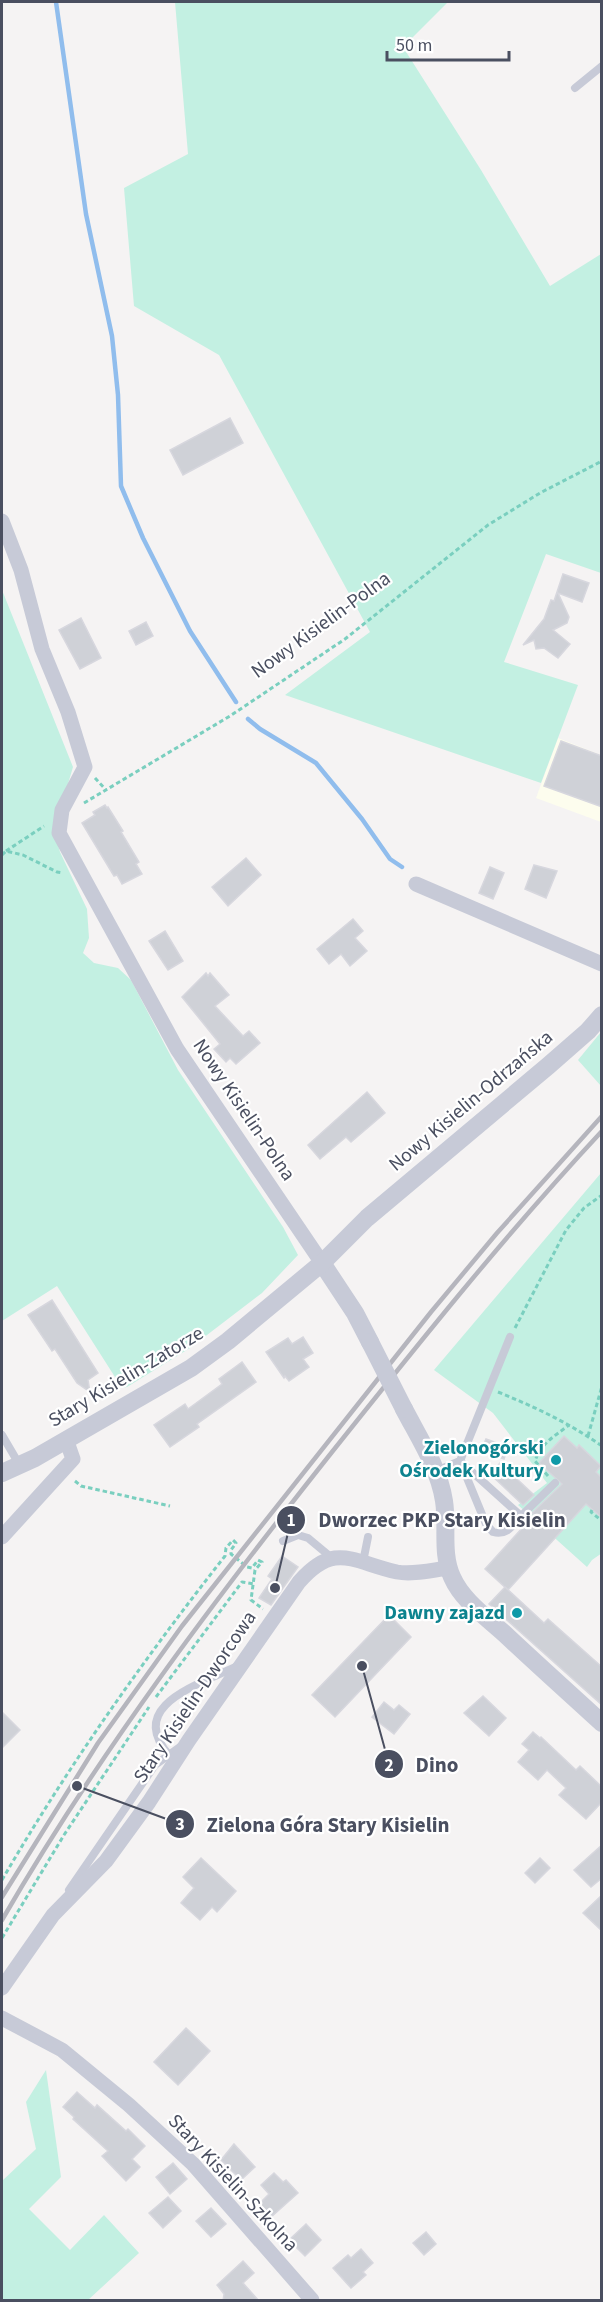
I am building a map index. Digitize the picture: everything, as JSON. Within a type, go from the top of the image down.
[{"type":"street","points":[[2,521],[21,570],[42,649],[68,712],[85,767],[61,816]]},
{"type":"street","name":"Nowy Kisielin-Polna","points":[[61,816],[59,833],[177,1049],[322,1263]]},
{"type":"street","points":[[416,884],[602,964]]},
{"type":"street","name":"Nowy Kisielin-Odrzańska","points":[[322,1263],[367,1218],[548,1066],[588,1031],[602,1015]]},
{"type":"street","points":[[322,1263],[355,1313],[435,1471],[445,1503],[448,1568],[456,1586],[468,1600],[602,1723]]},
{"type":"street","name":"Stary Kisielin-Zatorze","points":[[2,1473],[19,1466],[191,1368],[228,1341],[322,1263]]},
{"type":"street","points":[[2,1537],[73,1459],[66,1439]]},
{"type":"street","points":[[332,1558],[344,1557],[407,1573],[448,1568]]},
{"type":"street","name":"Stary Kisielin-Dworcowa","points":[[2,1988],[52,1915],[106,1861],[149,1802],[242,1663],[310,1569],[332,1558]]},
{"type":"street","name":"Stary Kisielin-Szkolna","points":[[2,2018],[62,2050],[129,2105],[193,2164],[312,2301]]},
{"type":"lane","points":[[575,88],[602,66]]},
{"type":"lane","points":[[510,1337],[460,1461],[486,1524],[493,1532],[507,1531],[555,1484]]},
{"type":"lane","points":[[2,1435],[19,1466]]},
{"type":"lane","points":[[435,1471],[460,1461]]},
{"type":"lane","points":[[460,1461],[521,1516]]},
{"type":"lane","points":[[283,1541],[298,1535],[308,1538],[332,1558]]},
{"type":"lane","points":[[363,1562],[368,1537]]},
{"type":"lane","points":[[169,1755],[155,1735],[155,1721],[163,1707],[192,1685],[242,1663]]},
{"type":"lane","points":[[52,1915],[155,1765],[189,1740]]},
{"type":"path","name":"Nowy Kisielin-Polna","points":[[61,816],[230,716],[345,639],[488,525],[540,493],[602,461]]},
{"type":"path","points":[[2,855],[61,816]]},
{"type":"path","points":[[6,851],[23,855],[57,873],[80,874]]},
{"type":"path","points":[[510,1337],[566,1230],[584,1208],[602,1195]]},
{"type":"path","points":[[588,1436],[602,1386]]},
{"type":"path","points":[[488,1388],[536,1408],[602,1446]]},
{"type":"path","points":[[555,1484],[535,1461],[544,1443],[569,1425]]},
{"type":"path","points":[[63,1470],[81,1486],[170,1506]]},
{"type":"path","points":[[592,1510],[591,1512],[602,1521]]},
{"type":"path","points":[[2,1880],[92,1736],[146,1659],[225,1556],[226,1548],[233,1540],[236,1543],[231,1554],[247,1567],[252,1568],[258,1560],[262,1562],[255,1570],[251,1600],[274,1618]]},
{"type":"path","points":[[156,1697],[242,1582],[254,1584]]},
{"type":"path","points":[[2,1938],[64,1835],[149,1707]]},
{"type":"shaded area","points":[[558,738],[601,755],[601,822],[536,798]]},
{"type":"green space","points":[[175,2],[448,2],[403,47],[481,170],[550,286],[601,254],[601,573],[546,554],[504,662],[578,685],[541,783],[285,695],[370,632],[219,355],[134,306],[124,188],[188,154]]},
{"type":"green space","points":[[2,590],[73,767],[54,831],[60,852],[87,909],[89,938],[83,953],[94,963],[118,968],[131,980],[178,1070],[283,1227],[298,1255],[262,1293],[190,1348],[122,1388],[57,1286],[2,1321]]},
{"type":"green space","points":[[601,1032],[601,1086],[578,1060]]},
{"type":"green space","points":[[601,1173],[602,1553],[587,1567],[518,1505],[547,1483],[493,1413],[434,1370]]},
{"type":"green space","points":[[46,2070],[61,2177],[29,2209],[70,2250],[104,2215],[139,2253],[88,2300],[2,2300],[2,2181],[36,2149],[26,2102]]},
{"type":"building","points":[[230,418],[243,443],[183,475],[170,450]]},
{"type":"building","points":[[563,574],[589,583],[582,602],[558,593],[569,617],[567,623],[553,630],[570,644],[558,658],[544,648],[536,649],[534,640],[523,645],[544,619],[551,600],[554,601]]},
{"type":"building","points":[[81,618],[101,658],[80,669],[59,630]]},
{"type":"building","points":[[146,622],[153,636],[136,645],[129,631]]},
{"type":"building","points":[[561,741],[602,756],[602,807],[544,786]]},
{"type":"building","points":[[105,805],[123,831],[121,832],[139,862],[136,864],[142,874],[122,884],[117,875],[114,876],[82,823],[95,815],[93,812]]},
{"type":"building","points":[[246,858],[261,875],[228,906],[212,887]]},
{"type":"building","points":[[534,865],[557,871],[546,898],[525,889]]},
{"type":"building","points":[[490,867],[504,873],[493,899],[479,893]]},
{"type":"building","points":[[353,919],[363,931],[355,938],[367,951],[350,966],[341,954],[329,964],[317,949]]},
{"type":"building","points":[[165,931],[183,961],[168,970],[149,941]]},
{"type":"building","points":[[206,973],[208,976],[210,973],[229,995],[215,1006],[243,1036],[249,1031],[260,1043],[236,1064],[230,1058],[226,1062],[214,1049],[220,1044],[182,997]]},
{"type":"building","points":[[367,1092],[385,1113],[351,1142],[346,1137],[320,1159],[308,1145]]},
{"type":"building","points":[[52,1300],[98,1373],[88,1380],[90,1392],[77,1383],[55,1349],[52,1351],[28,1315]]},
{"type":"building","points":[[303,1337],[313,1353],[303,1359],[309,1367],[289,1381],[285,1376],[284,1378],[266,1352],[288,1338],[292,1344]]},
{"type":"building","points":[[242,1362],[256,1382],[197,1424],[199,1427],[170,1447],[154,1425],[185,1404],[188,1409],[222,1384],[219,1379]]},
{"type":"building","points":[[564,1436],[577,1448],[579,1445],[601,1466],[596,1472],[602,1478],[602,1518],[586,1504],[508,1590],[485,1569],[534,1515],[532,1513],[562,1484],[539,1463]]},
{"type":"building","points":[[486,1439],[508,1447],[504,1459],[481,1450]]},
{"type":"building","points":[[500,1463],[534,1495],[523,1505],[490,1474]]},
{"type":"building","points":[[282,1556],[298,1567],[271,1605],[259,1598],[272,1579],[268,1576]]},
{"type":"building","points":[[505,1587],[544,1623],[548,1619],[602,1667],[602,1705],[489,1604]]},
{"type":"building","points":[[389,1615],[411,1637],[335,1717],[312,1695]]},
{"type":"building","points":[[483,1696],[506,1718],[489,1736],[464,1713]]},
{"type":"building","points":[[384,1702],[394,1710],[399,1705],[410,1714],[394,1734],[372,1717]]},
{"type":"building","points":[[2,1712],[20,1730],[2,1748]]},
{"type":"building","points":[[533,1732],[576,1770],[580,1766],[602,1787],[602,1802],[586,1819],[559,1795],[566,1788],[547,1770],[538,1780],[518,1762],[529,1750],[522,1744]]},
{"type":"building","points":[[602,1845],[602,1878],[591,1887],[574,1870]]},
{"type":"building","points":[[201,1858],[236,1891],[217,1912],[212,1907],[200,1920],[181,1903],[194,1888],[183,1877]]},
{"type":"building","points":[[540,1858],[550,1868],[535,1883],[525,1873]]},
{"type":"building","points":[[602,1895],[602,1931],[583,1913]]},
{"type":"building","points":[[186,2028],[210,2051],[178,2085],[154,2062]]},
{"type":"building","points":[[77,2092],[95,2108],[97,2105],[126,2131],[128,2129],[145,2146],[132,2159],[140,2167],[126,2181],[102,2156],[108,2151],[63,2107]]},
{"type":"building","points":[[234,2144],[255,2167],[241,2180],[221,2160]]},
{"type":"building","points":[[173,2163],[187,2179],[170,2194],[156,2177]]},
{"type":"building","points":[[274,2173],[283,2182],[286,2180],[298,2193],[270,2218],[258,2205],[269,2194],[261,2185]]},
{"type":"building","points":[[168,2197],[181,2211],[163,2228],[149,2213]]},
{"type":"building","points":[[211,2208],[226,2224],[211,2237],[196,2221]]},
{"type":"building","points":[[306,2224],[321,2240],[305,2256],[289,2240]]},
{"type":"building","points":[[426,2232],[436,2244],[424,2255],[413,2243]]},
{"type":"building","points":[[361,2249],[373,2263],[363,2272],[366,2275],[351,2288],[333,2268],[348,2255],[351,2258]]},
{"type":"building","points":[[243,2261],[254,2273],[243,2283],[259,2301],[223,2301],[224,2294],[217,2285]]},
{"type":"waterway","points":[[56,2],[86,214],[112,336],[118,395],[121,486],[143,538],[190,631],[236,702]]},
{"type":"waterway","points":[[248,719],[260,729],[316,763],[362,819],[390,859],[402,867]]},
{"type":"railway","points":[[2,1897],[98,1743],[182,1626],[431,1312],[497,1233],[602,1116]]},
{"type":"railway","points":[[2,1920],[77,1798],[117,1739],[244,1565],[397,1370],[532,1209],[602,1131]]},
{"type":"place","name":"Zielonogórski Ośrodek Kultury","points":[[556,1460]]},
{"type":"place","name":"Dworzec PKP Stary Kisielin","points":[[275,1588]]},
{"type":"place","name":"Dawny zajazd","points":[[517,1613]]},
{"type":"place","name":"Dino","points":[[362,1666]]},
{"type":"place","name":"Zielona Góra Stary Kisielin","points":[[77,1786]]}]
